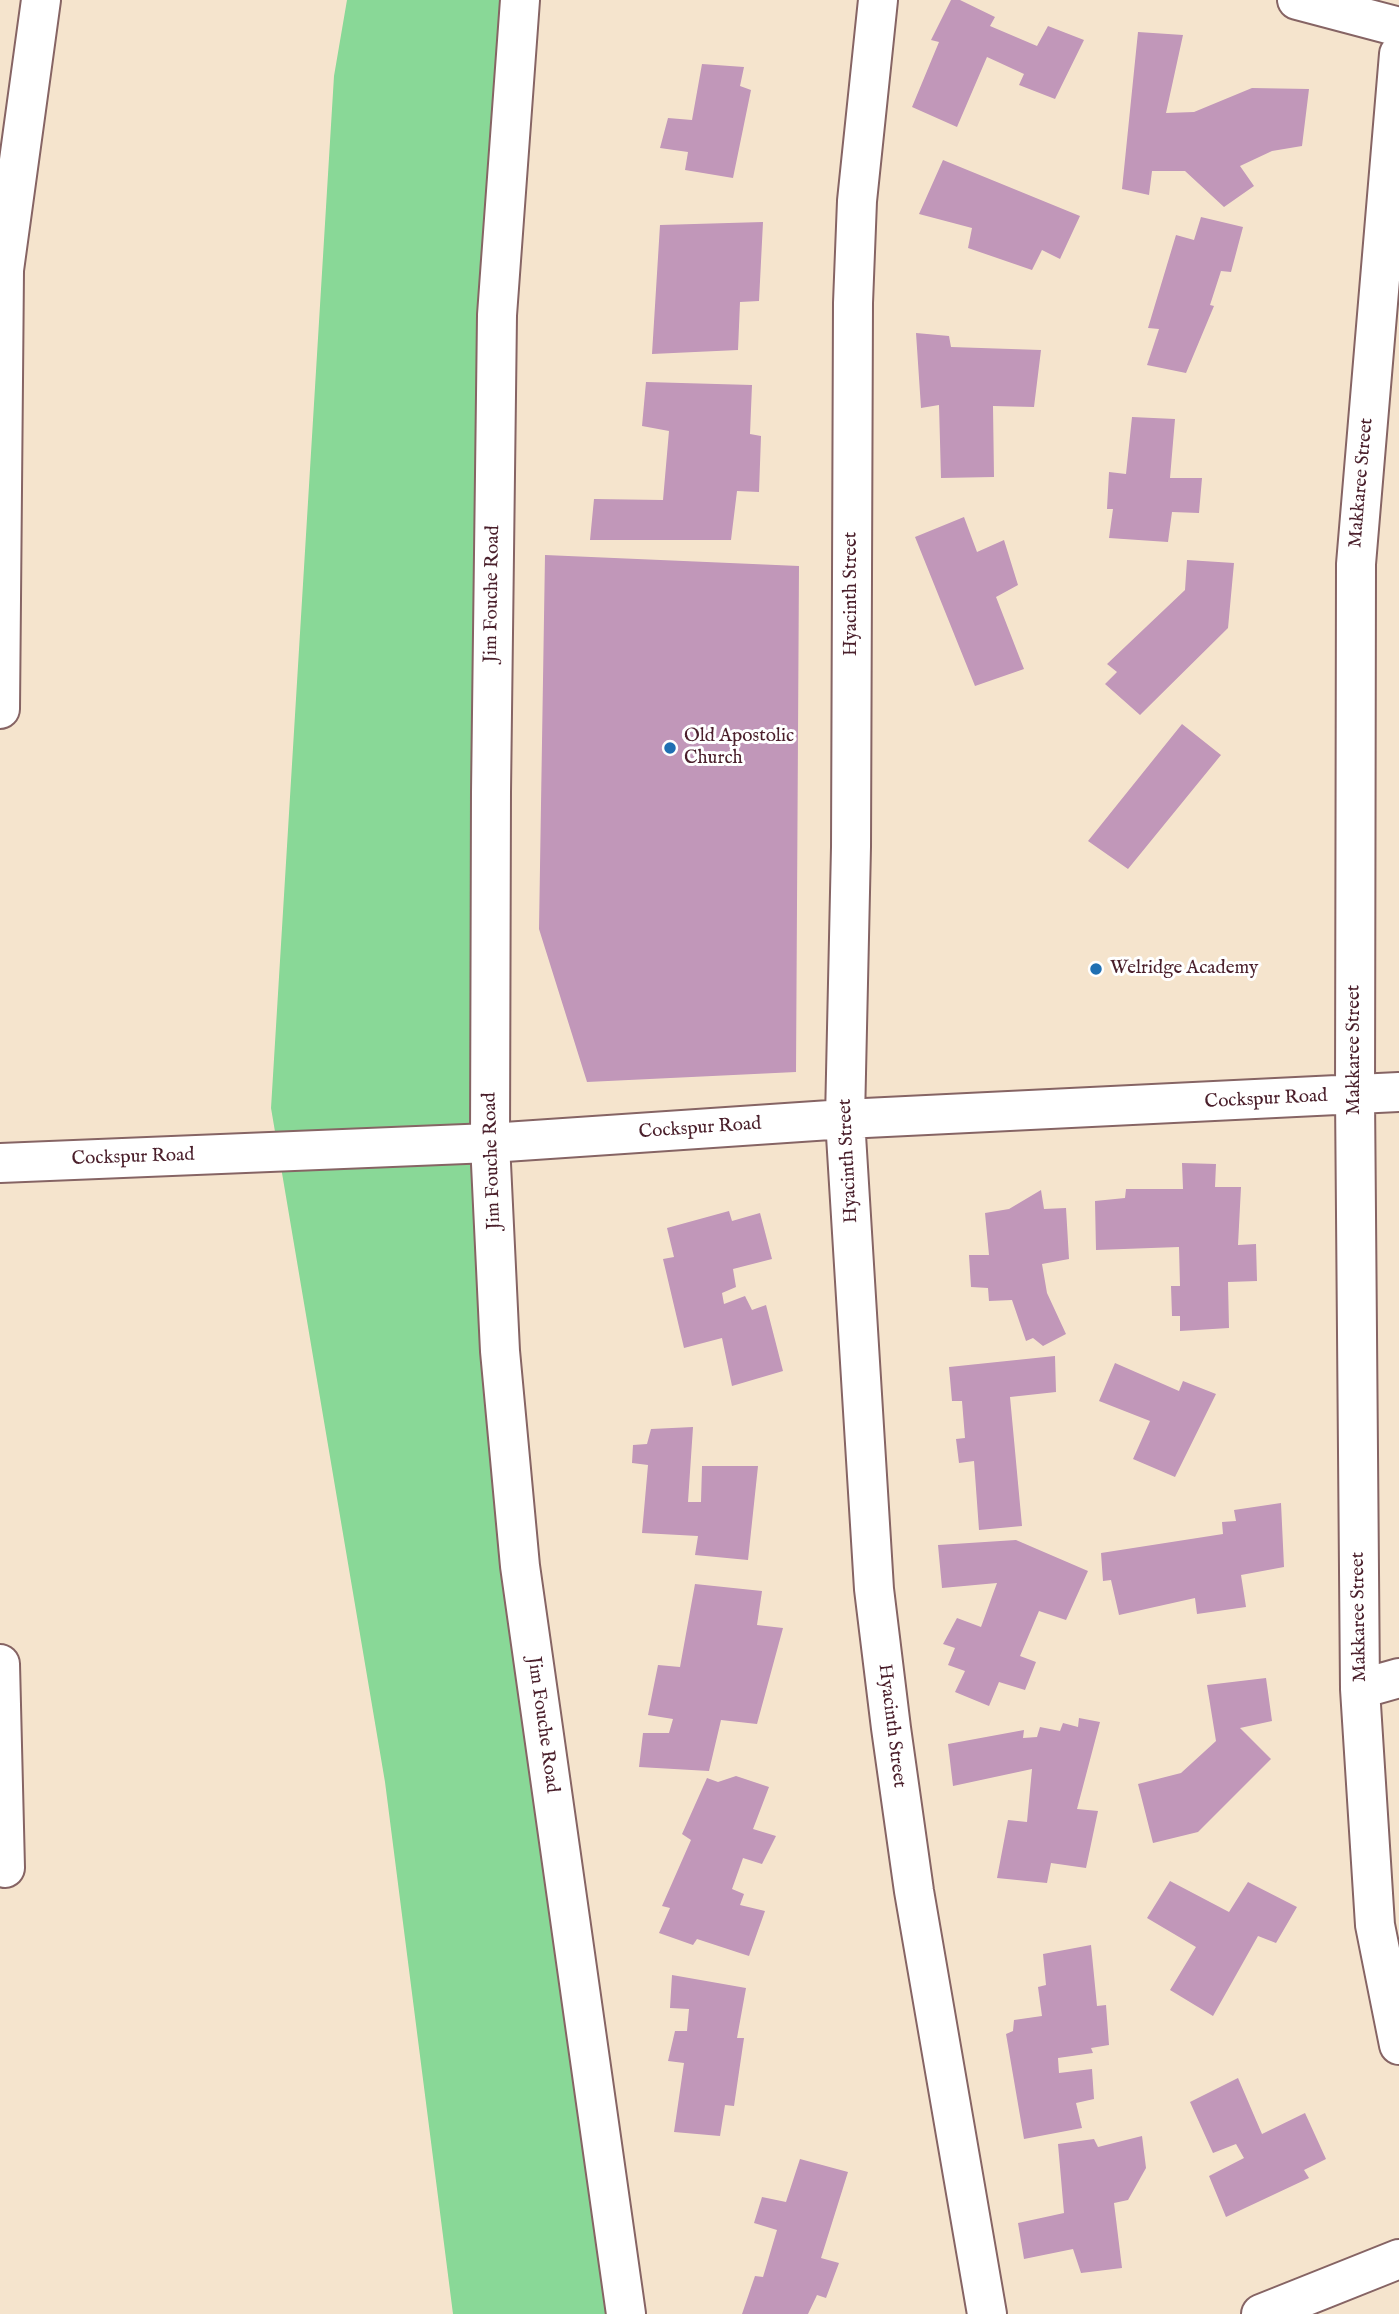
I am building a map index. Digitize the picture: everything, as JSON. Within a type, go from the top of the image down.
[{"type":"street","points":[[0,709],[4,270],[41,0]]},
{"type":"street","name":"Jim Fouche Road","points":[[520,0],[497,315],[491,792],[491,1143],[500,1352],[520,1566],[626,2314]]},
{"type":"street","name":"Hyacinth Street","points":[[878,0],[857,201],[853,303],[851,847],[845,1118],[874,1589],[914,1891],[987,2314]]},
{"type":"street","points":[[1297,0],[1399,27]]},
{"type":"street","name":"Makkaree Street","points":[[1399,54],[1356,564],[1355,1096],[1360,1689],[1376,1925],[1399,2045]]},
{"type":"street","name":"Cockspur Road","points":[[0,1163],[491,1143],[845,1118],[1399,1092]]},
{"type":"street","points":[[0,1664],[5,1868]]},
{"type":"street","points":[[1360,1689],[1399,1678]]},
{"type":"street","points":[[1261,2314],[1399,2259]]},
{"type":"green space","points":[[347,0],[516,0],[490,1143],[619,2314],[453,2314],[385,1782],[271,1108],[334,76]]},
{"type":"building","points":[[951,0],[960,0],[995,17],[990,26],[1037,46],[1048,26],[1084,40],[1055,99],[1019,85],[1024,74],[987,57],[957,127],[912,107],[939,42],[931,40]]},
{"type":"building","points":[[1138,32],[1183,35],[1166,113],[1194,112],[1252,88],[1309,89],[1302,146],[1272,151],[1240,166],[1254,186],[1224,207],[1185,171],[1152,171],[1149,195],[1122,189]]},
{"type":"building","points":[[702,64],[744,67],[740,86],[751,90],[733,178],[685,170],[688,152],[660,148],[668,118],[692,120]]},
{"type":"building","points":[[943,160],[1080,216],[1060,259],[1042,250],[1032,270],[968,248],[972,228],[919,214]]},
{"type":"building","points":[[1201,217],[1243,227],[1231,272],[1221,271],[1210,305],[1214,306],[1186,373],[1147,365],[1159,329],[1148,328],[1176,235],[1194,240]]},
{"type":"building","points":[[763,222],[759,301],[740,302],[738,350],[652,354],[660,225]]},
{"type":"building","points":[[916,333],[949,336],[951,347],[1041,350],[1034,407],[993,406],[994,477],[941,478],[939,405],[921,408]]},
{"type":"building","points":[[646,382],[752,385],[750,434],[761,436],[759,492],[737,491],[731,540],[590,540],[594,499],[663,500],[669,431],[642,426]]},
{"type":"building","points":[[1132,417],[1175,419],[1170,478],[1202,478],[1199,513],[1172,512],[1168,542],[1109,538],[1113,509],[1107,509],[1109,472],[1126,474]]},
{"type":"building","points":[[964,517],[977,552],[1004,540],[1018,585],[996,597],[1024,669],[975,686],[915,537]]},
{"type":"building","name":"Old Apostolic Church","points":[[545,555],[799,566],[796,1072],[587,1082],[539,929]]},
{"type":"building","points":[[1187,560],[1234,563],[1228,628],[1140,715],[1105,684],[1117,672],[1107,664],[1185,590]]},
{"type":"building","points":[[1182,724],[1221,755],[1128,869],[1088,841]]},
{"type":"building","points":[[1182,1163],[1216,1164],[1215,1187],[1241,1187],[1238,1245],[1256,1244],[1257,1281],[1228,1282],[1229,1328],[1180,1331],[1180,1316],[1172,1316],[1171,1286],[1180,1286],[1179,1247],[1096,1250],[1095,1201],[1125,1198],[1126,1189],[1183,1189]]},
{"type":"building","points":[[1041,1190],[1044,1209],[1066,1208],[1069,1259],[1042,1264],[1047,1293],[1066,1334],[1043,1346],[1033,1338],[1026,1341],[1012,1300],[989,1301],[988,1288],[971,1287],[969,1255],[989,1255],[985,1213],[1009,1209]]},
{"type":"building","points":[[729,1211],[732,1221],[760,1213],[772,1259],[733,1269],[736,1287],[722,1293],[724,1304],[745,1296],[752,1310],[766,1305],[783,1371],[732,1386],[722,1338],[684,1348],[663,1259],[674,1257],[667,1228]]},
{"type":"building","points":[[1055,1356],[1056,1392],[1010,1397],[1022,1526],[979,1530],[974,1461],[959,1463],[956,1439],[965,1438],[962,1401],[952,1401],[949,1367]]},
{"type":"building","points":[[1115,1363],[1179,1391],[1183,1381],[1216,1394],[1175,1477],[1133,1459],[1150,1421],[1099,1401]]},
{"type":"building","points":[[693,1427],[688,1502],[701,1502],[702,1466],[758,1466],[748,1560],[695,1555],[698,1536],[642,1533],[648,1465],[632,1463],[633,1445],[647,1444],[651,1429]]},
{"type":"building","points":[[1281,1503],[1284,1567],[1241,1575],[1246,1607],[1197,1614],[1195,1598],[1119,1615],[1111,1580],[1103,1581],[1101,1553],[1223,1534],[1222,1522],[1236,1521],[1234,1510]]},
{"type":"building","points":[[1016,1540],[1088,1571],[1066,1620],[1039,1611],[1020,1656],[1036,1662],[1025,1690],[999,1682],[989,1706],[955,1692],[965,1671],[948,1665],[955,1648],[943,1644],[957,1618],[981,1627],[997,1583],[942,1588],[938,1545]]},
{"type":"building","points":[[695,1584],[762,1591],[757,1625],[783,1628],[757,1724],[721,1720],[709,1771],[639,1767],[643,1733],[669,1733],[673,1719],[648,1715],[658,1665],[680,1667]]},
{"type":"building","points":[[1266,1678],[1272,1721],[1240,1728],[1271,1759],[1198,1832],[1153,1843],[1138,1784],[1181,1773],[1216,1741],[1207,1685]]},
{"type":"building","points":[[1079,1718],[1100,1722],[1077,1809],[1098,1811],[1086,1868],[1051,1863],[1047,1883],[997,1878],[1008,1820],[1027,1822],[1032,1769],[953,1786],[948,1744],[1024,1730],[1023,1738],[1037,1737],[1040,1727],[1060,1731],[1063,1723],[1078,1727]]},
{"type":"building","points":[[736,1776],[769,1787],[753,1829],[776,1836],[762,1864],[743,1858],[732,1889],[744,1894],[740,1905],[765,1911],[749,1956],[697,1939],[693,1945],[659,1933],[670,1908],[662,1906],[691,1840],[682,1834],[707,1778],[718,1782]]},
{"type":"building","points":[[1170,1881],[1229,1912],[1248,1882],[1297,1907],[1276,1943],[1258,1936],[1213,2016],[1170,1990],[1196,1947],[1147,1918]]},
{"type":"building","points":[[1091,1945],[1097,2006],[1106,2005],[1109,2045],[1091,2048],[1093,2053],[1058,2058],[1059,2073],[1092,2069],[1094,2099],[1076,2103],[1082,2128],[1024,2139],[1006,2034],[1013,2031],[1014,2020],[1042,2016],[1038,1987],[1046,1985],[1043,1954]]},
{"type":"building","points":[[672,1975],[746,1988],[737,2038],[744,2038],[734,2106],[725,2105],[720,2136],[674,2132],[684,2063],[668,2061],[675,2031],[687,2031],[689,2009],[670,2008]]},
{"type":"building","points":[[1238,2078],[1262,2134],[1305,2113],[1326,2159],[1304,2170],[1309,2178],[1226,2217],[1209,2176],[1244,2158],[1236,2144],[1213,2153],[1190,2102]]},
{"type":"building","points":[[1142,2136],[1146,2168],[1128,2200],[1114,2203],[1122,2268],[1081,2273],[1073,2249],[1024,2259],[1018,2223],[1064,2213],[1058,2144],[1094,2139],[1098,2147]]},
{"type":"building","points":[[800,2159],[848,2172],[821,2258],[839,2263],[826,2298],[817,2295],[808,2314],[742,2314],[755,2276],[763,2277],[777,2230],[754,2223],[762,2197],[786,2202]]},
{"type":"place","name":"Old Apostolic Church","points":[[670,748]]},
{"type":"place","name":"Welridge Academy","points":[[1096,969]]}]
